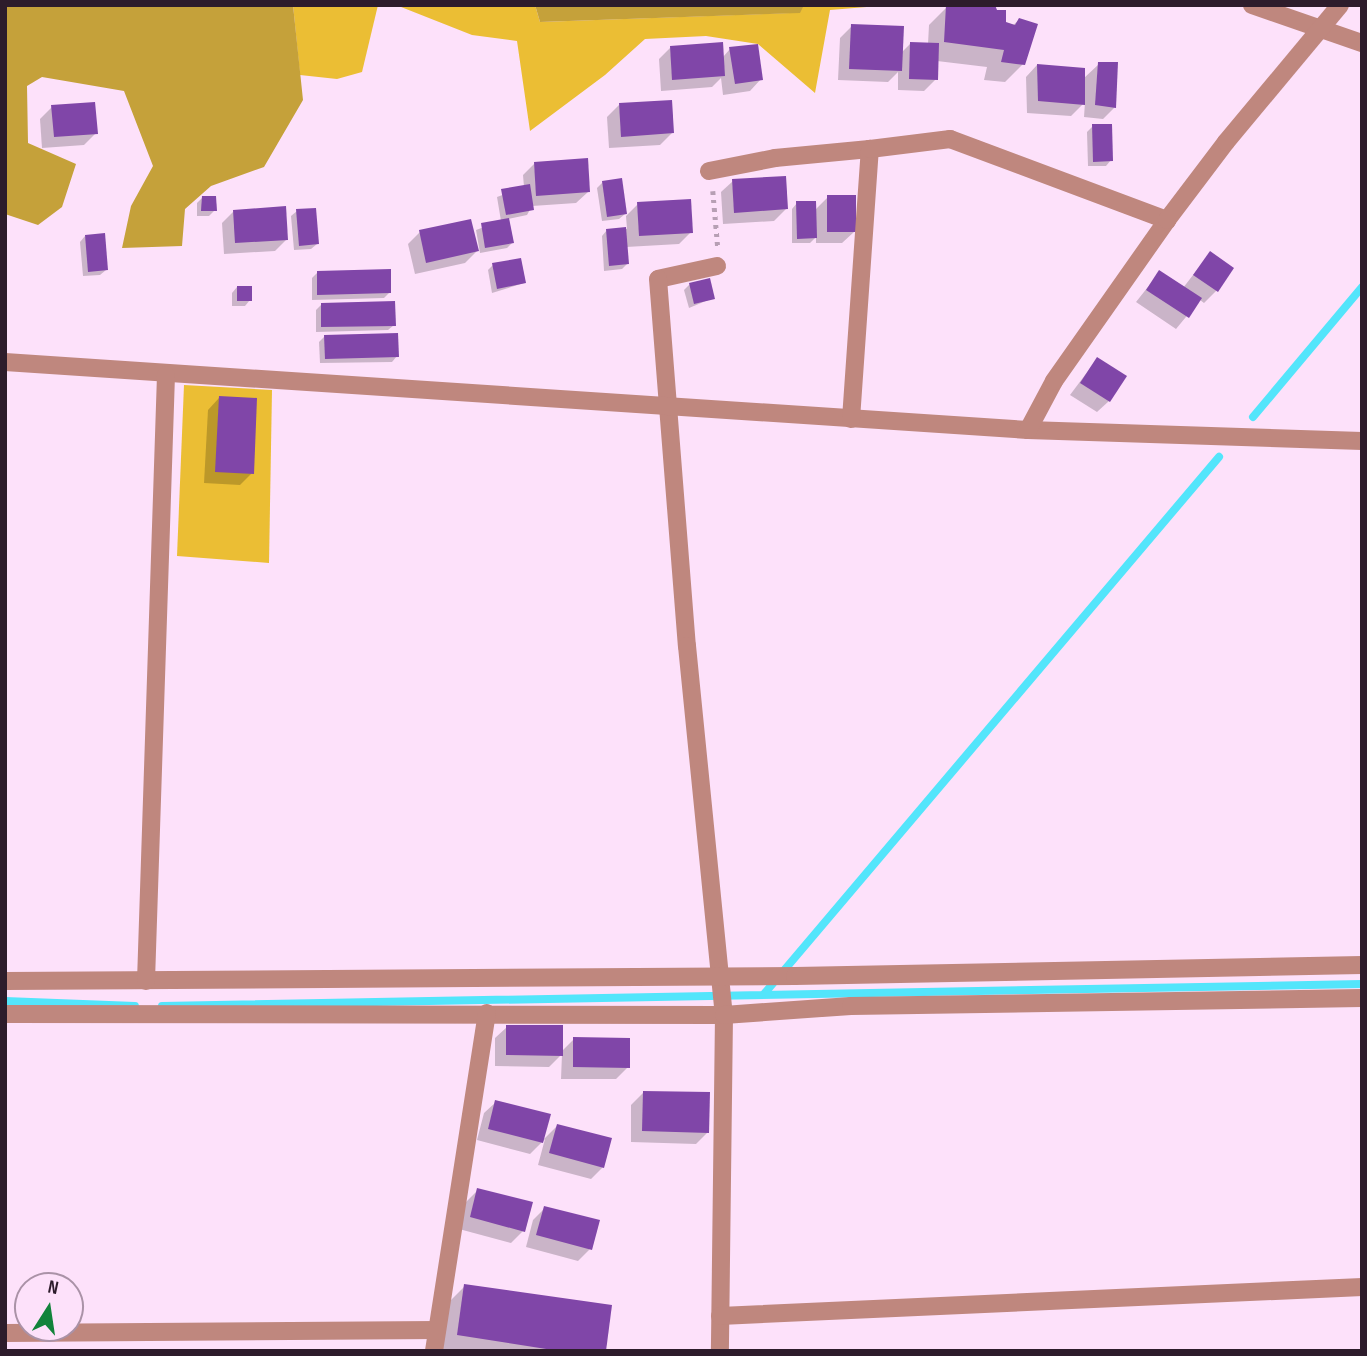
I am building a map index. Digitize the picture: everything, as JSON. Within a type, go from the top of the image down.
[{"type":"street","points":[[1252,5],[1362,43]]},
{"type":"street","points":[[1028,430],[1054,381],[1167,220],[1226,142],[1322,30],[1340,5]]},
{"type":"street","points":[[709,171],[775,158],[950,139],[1167,220]]},
{"type":"street","points":[[851,418],[870,149]]},
{"type":"street","points":[[718,266],[658,279],[667,409],[724,1009],[720,1351]]},
{"type":"street","points":[[5,362],[667,409],[1028,430],[1362,440]]},
{"type":"street","points":[[146,981],[166,375]]},
{"type":"street","points":[[5,981],[795,976],[1362,965]]},
{"type":"street","points":[[5,1014],[487,1013],[1362,998]]},
{"type":"street","points":[[434,1351],[487,1013]]},
{"type":"street","points":[[720,1316],[1362,1287]]},
{"type":"street","points":[[5,1333],[437,1330]]},
{"type":"path","points":[[709,171],[720,229],[718,266]]},
{"type":"shaded area","points":[[5,5],[293,5],[303,100],[264,167],[211,186],[185,209],[182,246],[122,248],[131,206],[153,166],[124,91],[42,77],[27,86],[28,143],[76,164],[62,207],[38,225],[5,214]]},
{"type":"shaded area","points":[[293,5],[378,5],[362,72],[337,79],[300,75]]},
{"type":"shaded area","points":[[396,5],[535,5],[540,22],[790,13],[795,5],[891,5],[830,10],[815,93],[758,44],[706,36],[645,39],[605,75],[530,131],[517,41],[472,35]]},
{"type":"shaded area","points":[[535,5],[804,5],[800,13],[540,22]]},
{"type":"shaded area","points":[[184,385],[272,390],[269,563],[177,556]]},
{"type":"building","points":[[946,5],[995,5],[997,10],[1006,10],[1006,22],[1015,25],[1019,18],[1038,24],[1025,65],[1001,62],[1004,50],[944,42]]},
{"type":"building","points":[[851,24],[904,26],[902,71],[849,69]]},
{"type":"building","points":[[723,42],[725,76],[672,80],[670,46]]},
{"type":"building","points":[[910,42],[939,43],[938,80],[909,79]]},
{"type":"building","points":[[758,44],[763,80],[735,84],[729,47]]},
{"type":"building","points":[[1098,62],[1118,62],[1116,108],[1095,105]]},
{"type":"building","points":[[1037,64],[1085,68],[1085,105],[1038,101]]},
{"type":"building","points":[[672,100],[674,133],[621,137],[619,103]]},
{"type":"building","points":[[95,102],[98,134],[54,137],[51,105]]},
{"type":"building","points":[[1092,124],[1112,124],[1113,161],[1093,162]]},
{"type":"building","points":[[588,158],[590,192],[536,196],[534,162]]},
{"type":"building","points":[[786,176],[788,209],[734,213],[732,179]]},
{"type":"building","points":[[622,178],[627,214],[607,217],[602,181]]},
{"type":"building","points":[[530,184],[534,210],[506,215],[501,189]]},
{"type":"building","points":[[827,195],[856,195],[856,232],[827,232]]},
{"type":"building","points":[[202,196],[216,196],[217,211],[201,211]]},
{"type":"building","points":[[691,199],[693,233],[639,236],[637,202]]},
{"type":"building","points":[[796,201],[816,201],[817,238],[797,239]]},
{"type":"building","points":[[286,206],[288,240],[235,243],[233,210]]},
{"type":"building","points":[[316,208],[319,244],[299,246],[296,209]]},
{"type":"building","points":[[509,218],[514,243],[485,248],[481,223]]},
{"type":"building","points":[[471,219],[479,251],[426,263],[419,230]]},
{"type":"building","points":[[626,227],[629,264],[609,266],[606,229]]},
{"type":"building","points":[[105,233],[108,270],[88,272],[85,235]]},
{"type":"building","points":[[1210,251],[1234,268],[1218,292],[1193,275]]},
{"type":"building","points":[[521,258],[526,283],[497,289],[492,263]]},
{"type":"building","points":[[391,269],[391,293],[317,295],[317,271]]},
{"type":"building","points":[[1159,270],[1202,298],[1189,318],[1146,290]]},
{"type":"building","points":[[710,278],[715,299],[694,304],[689,283]]},
{"type":"building","points":[[237,286],[252,286],[252,301],[237,301]]},
{"type":"building","points":[[395,301],[396,326],[321,327],[321,303]]},
{"type":"building","points":[[398,333],[399,357],[325,359],[324,335]]},
{"type":"building","points":[[1097,357],[1127,376],[1110,402],[1080,383]]},
{"type":"building","points":[[219,396],[257,398],[254,474],[215,472]]},
{"type":"building","points":[[506,1025],[563,1025],[563,1056],[506,1055]]},
{"type":"building","points":[[573,1037],[630,1038],[630,1068],[573,1067]]},
{"type":"building","points":[[643,1091],[710,1092],[709,1133],[642,1131]]},
{"type":"building","points":[[495,1100],[551,1114],[543,1143],[488,1129]]},
{"type":"building","points":[[557,1124],[612,1138],[604,1168],[549,1153]]},
{"type":"building","points":[[477,1188],[533,1202],[525,1232],[470,1217]]},
{"type":"building","points":[[544,1206],[600,1220],[592,1250],[536,1235]]},
{"type":"building","points":[[464,1284],[612,1305],[606,1351],[559,1351],[457,1335]]},
{"type":"waterway","points":[[1253,417],[1362,287]]},
{"type":"waterway","points":[[764,994],[1219,457]]},
{"type":"waterway","points":[[162,1006],[1362,984]]},
{"type":"waterway","points":[[5,1001],[135,1006]]}]
